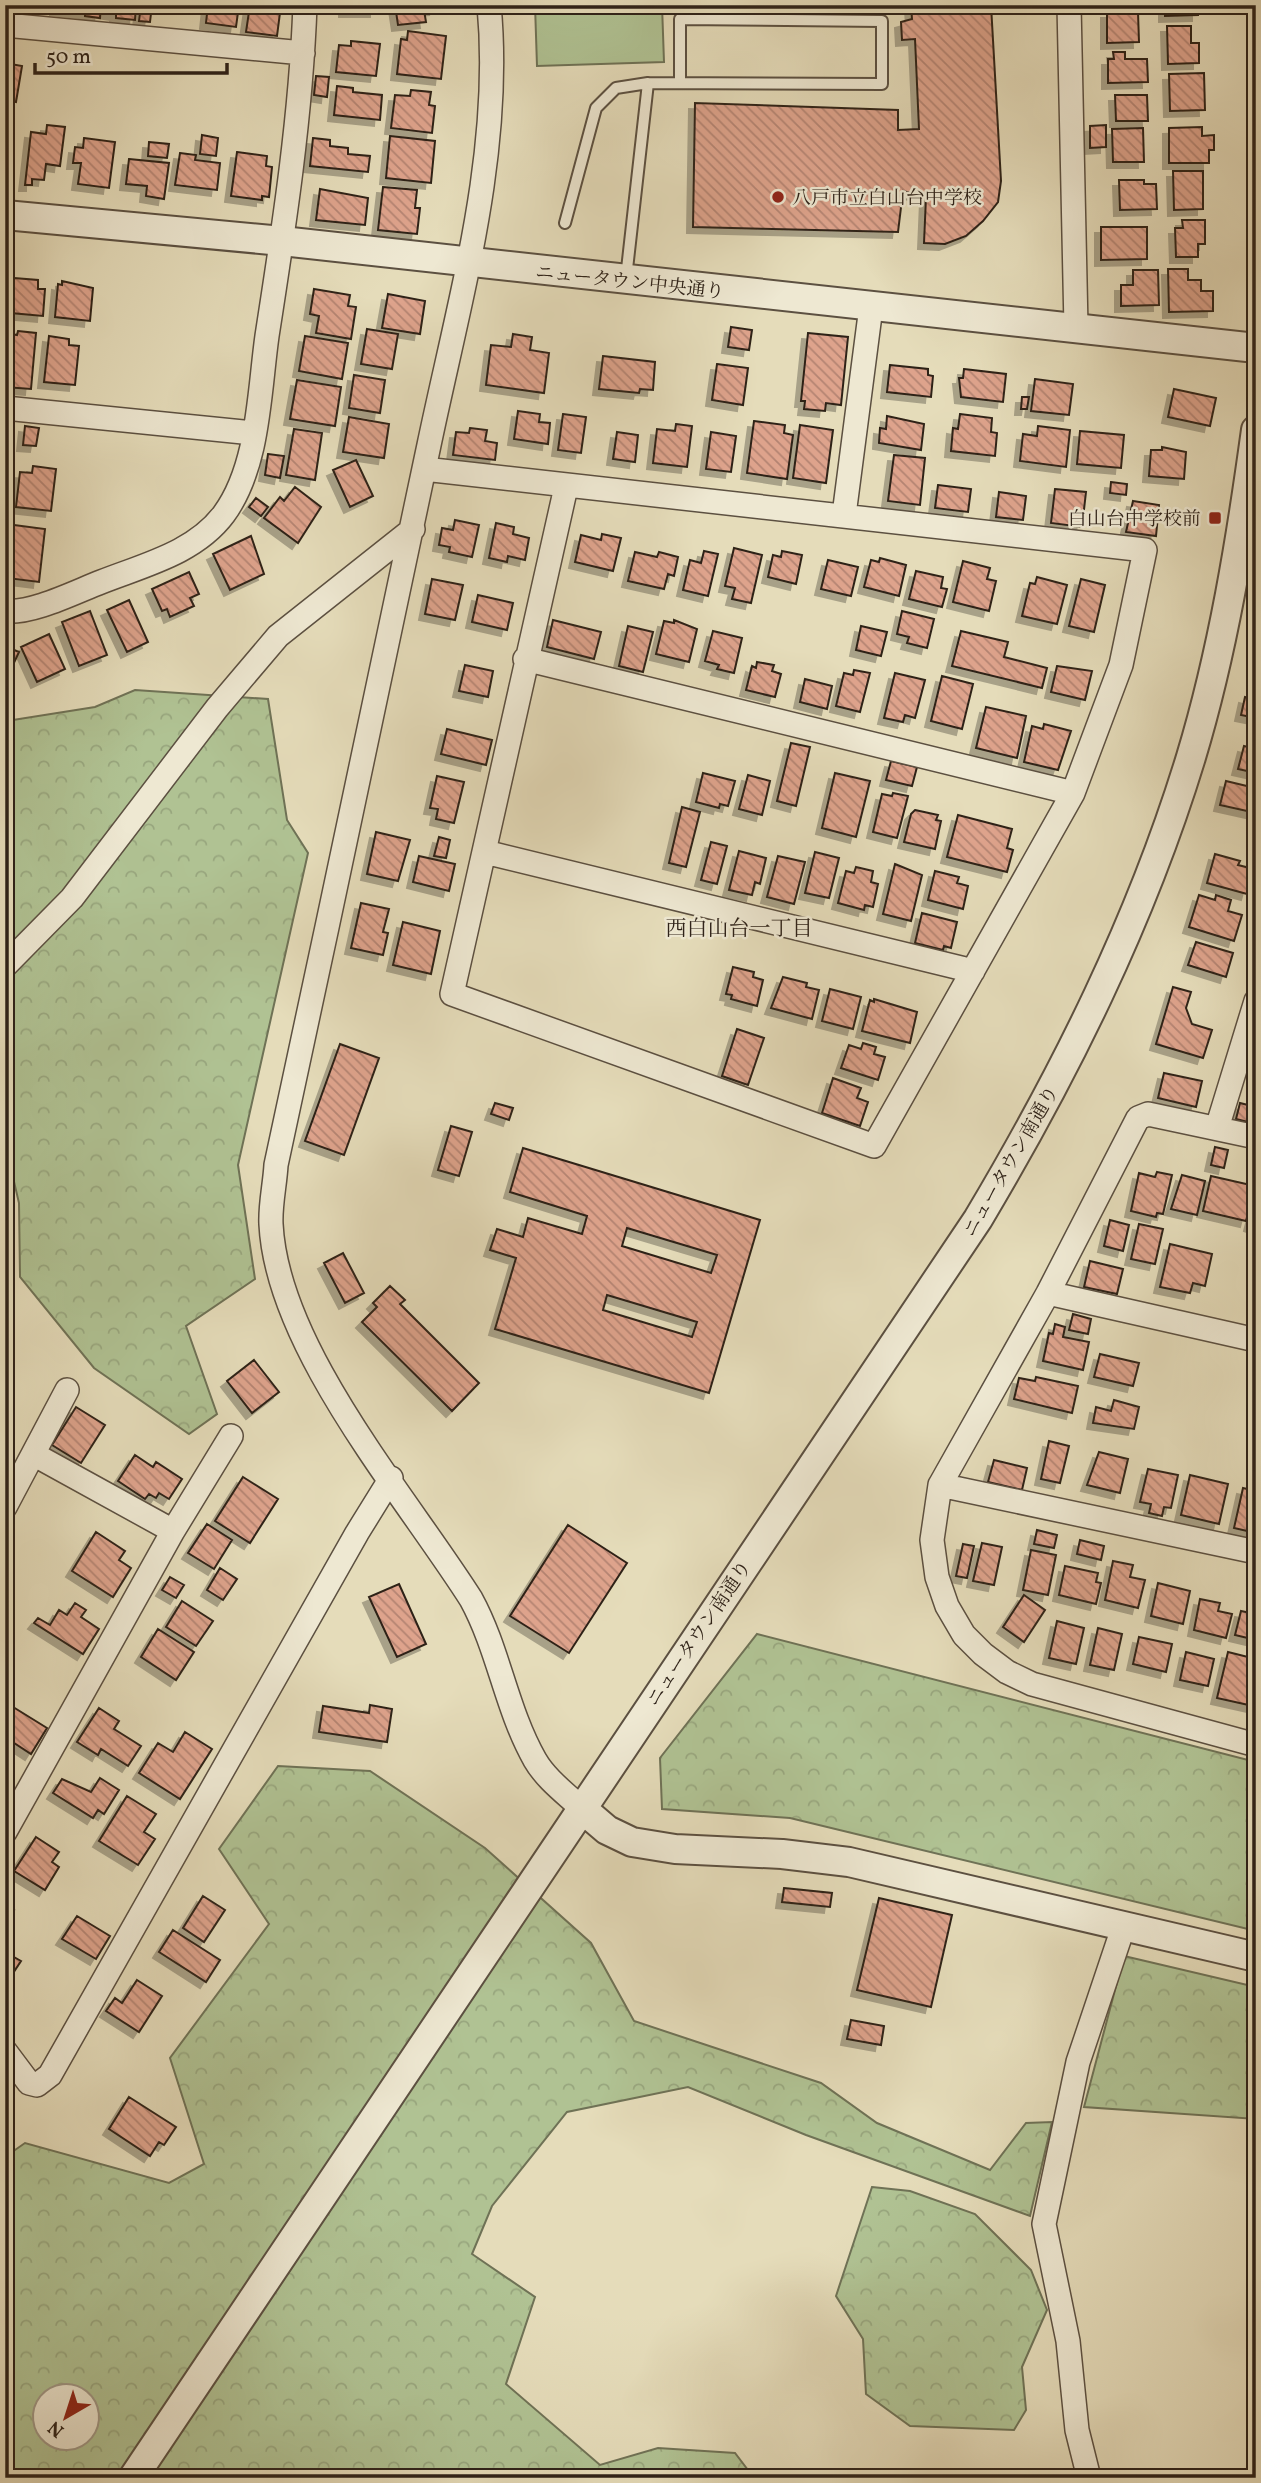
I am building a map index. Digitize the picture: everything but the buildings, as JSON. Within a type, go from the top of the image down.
[{"type":"street","points":[[5,611],[51,601],[170,555],[201,539],[223,515],[242,485],[253,433],[282,242],[303,53],[305,5]]},
{"type":"street","points":[[489,5],[492,39],[490,137],[413,529],[279,1152],[271,1223],[279,1276],[306,1341],[339,1405],[440,1549],[487,1628],[500,1678],[536,1763],[607,1830],[632,1842],[675,1849],[782,1854],[849,1862],[1256,1957]]},
{"type":"street","points":[[1069,5],[1076,327]]},
{"type":"street","points":[[5,25],[303,53]]},
{"type":"street","name":"ニュータウン中央通り","points":[[5,215],[282,242],[1256,348]]},
{"type":"street","points":[[844,515],[871,307]]},
{"type":"street","points":[[5,408],[253,433]]},
{"type":"street","name":"ニュータウン南通り","points":[[132,2478],[580,1807],[978,1219],[1041,1113],[1096,1004],[1143,893],[1191,757],[1227,606],[1242,528],[1256,430]]},
{"type":"street","points":[[424,469],[1145,550],[1121,665],[1073,793],[874,1146],[452,994],[525,659],[566,487]]},
{"type":"street","points":[[5,966],[72,898],[217,708],[278,636],[413,529]]},
{"type":"street","points":[[525,659],[1073,793]]},
{"type":"street","points":[[485,852],[973,971]]},
{"type":"street","points":[[1217,1128],[1256,1001]]},
{"type":"street","points":[[1256,1138],[1148,1114],[1138,1118],[1048,1293],[940,1485],[932,1540],[937,1577],[947,1606],[964,1634],[983,1654],[1007,1672],[1032,1684],[1256,1745]]},
{"type":"street","points":[[1048,1293],[1256,1340]]},
{"type":"street","points":[[5,1507],[35,1455],[67,1390]]},
{"type":"street","points":[[5,1832],[173,1531],[231,1436]]},
{"type":"street","points":[[35,1455],[173,1531]]},
{"type":"street","points":[[5,2051],[29,2083],[37,2085],[50,2075],[357,1533],[391,1478]]},
{"type":"street","points":[[940,1485],[1256,1552]]},
{"type":"street","points":[[1089,2478],[1077,2430],[1069,2341],[1044,2224],[1078,2062],[1124,1925]]},
{"type":"lane","points":[[679,5],[680,83]]},
{"type":"lane","points":[[565,223],[596,108],[616,88],[648,83],[882,84],[882,21],[680,19]]},
{"type":"lane","points":[[626,281],[648,83]]},
{"type":"green space","points":[[535,5],[662,5],[664,62],[537,66]]},
{"type":"green space","points":[[135,690],[268,699],[287,820],[308,853],[238,1165],[255,1279],[186,1326],[217,1414],[189,1434],[94,1368],[20,1277],[19,1203],[5,1143],[5,717],[13,720],[95,707]]},
{"type":"green space","points":[[757,1634],[1256,1762],[1256,1931],[790,1818],[662,1809],[660,1758]]},
{"type":"green space","points":[[278,1766],[370,1771],[485,1848],[591,1943],[634,2021],[821,2083],[877,2123],[990,2170],[1026,2123],[1052,2122],[1030,2216],[806,2135],[688,2087],[567,2112],[492,2206],[472,2254],[535,2297],[506,2384],[600,2465],[658,2448],[735,2453],[754,2478],[5,2478],[5,2157],[25,2143],[169,2183],[204,2164],[170,2058],[269,1924],[219,1849]]},
{"type":"green space","points":[[1124,1956],[1256,1987],[1256,2119],[1084,2107]]},
{"type":"green space","points":[[872,2187],[910,2191],[975,2214],[1031,2270],[1047,2310],[1022,2367],[1026,2410],[1014,2430],[910,2426],[866,2394],[863,2339],[836,2296]]},
{"type":"place","name":"八戸市立白山台中学校","points":[[778,197]]},
{"type":"place","name":"白山台中学校前","points":[[1215,518]]},
{"type":"district","name":"西白山台一丁目","points":[[739,928]]}]
